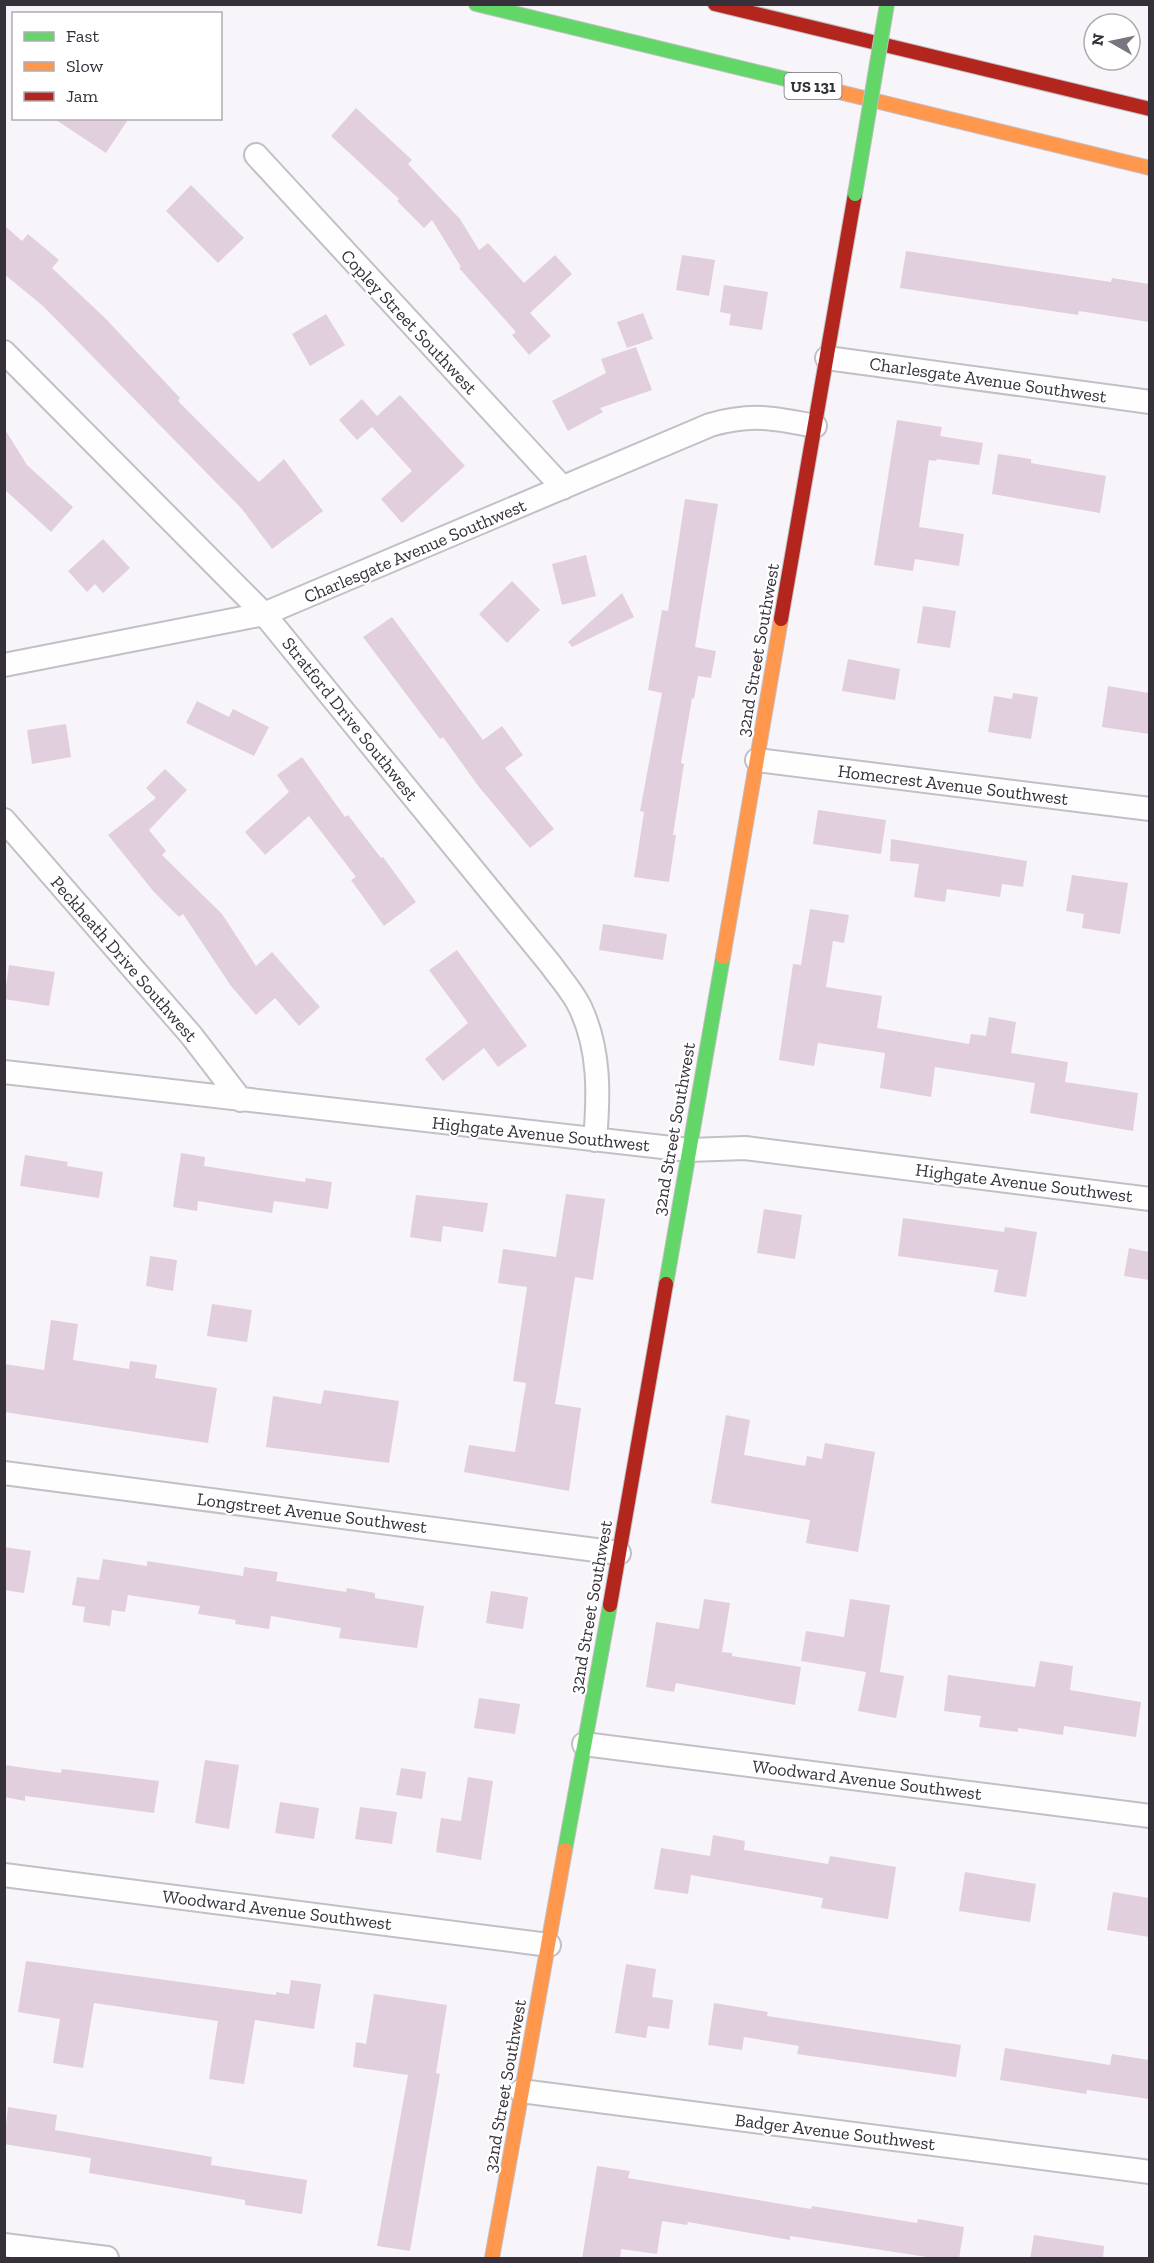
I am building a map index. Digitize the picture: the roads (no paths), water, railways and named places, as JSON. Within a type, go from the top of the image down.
[{"type":"main road","name":"US 131","points":[[476,4],[1149,168]]},
{"type":"main road","points":[[715,4],[1149,110]]},
{"type":"main road","name":"32nd Street Southwest","points":[[492,2259],[619,1553],[887,4]]},
{"type":"street","name":"Copley Street Southwest","points":[[256,155],[563,488]]},
{"type":"street","name":"Stratford Drive Southwest","points":[[4,352],[264,614],[551,964],[580,1006],[594,1048],[599,1090],[596,1140]]},
{"type":"street","name":"Charlesgate Avenue Southwest","points":[[827,357],[1149,402]]},
{"type":"street","name":"Charlesgate Avenue Southwest","points":[[4,665],[264,614],[710,425],[737,417],[767,417],[815,426]]},
{"type":"street","name":"Homecrest Avenue Southwest","points":[[757,760],[1149,809]]},
{"type":"street","name":"Peckheath Drive Southwest","points":[[4,820],[191,1035],[241,1100]]},
{"type":"street","name":"Highgate Avenue Southwest","points":[[4,1072],[689,1150],[745,1148],[1149,1199]]},
{"type":"street","name":"Longstreet Avenue Southwest","points":[[4,1473],[619,1553]]},
{"type":"street","name":"Woodward Avenue Southwest","points":[[584,1744],[1149,1816]]},
{"type":"street","name":"Woodward Avenue Southwest","points":[[4,1875],[549,1945]]},
{"type":"street","name":"Badger Avenue Southwest","points":[[521,2091],[1149,2172]]},
{"type":"street","points":[[4,2245],[107,2259]]}]
